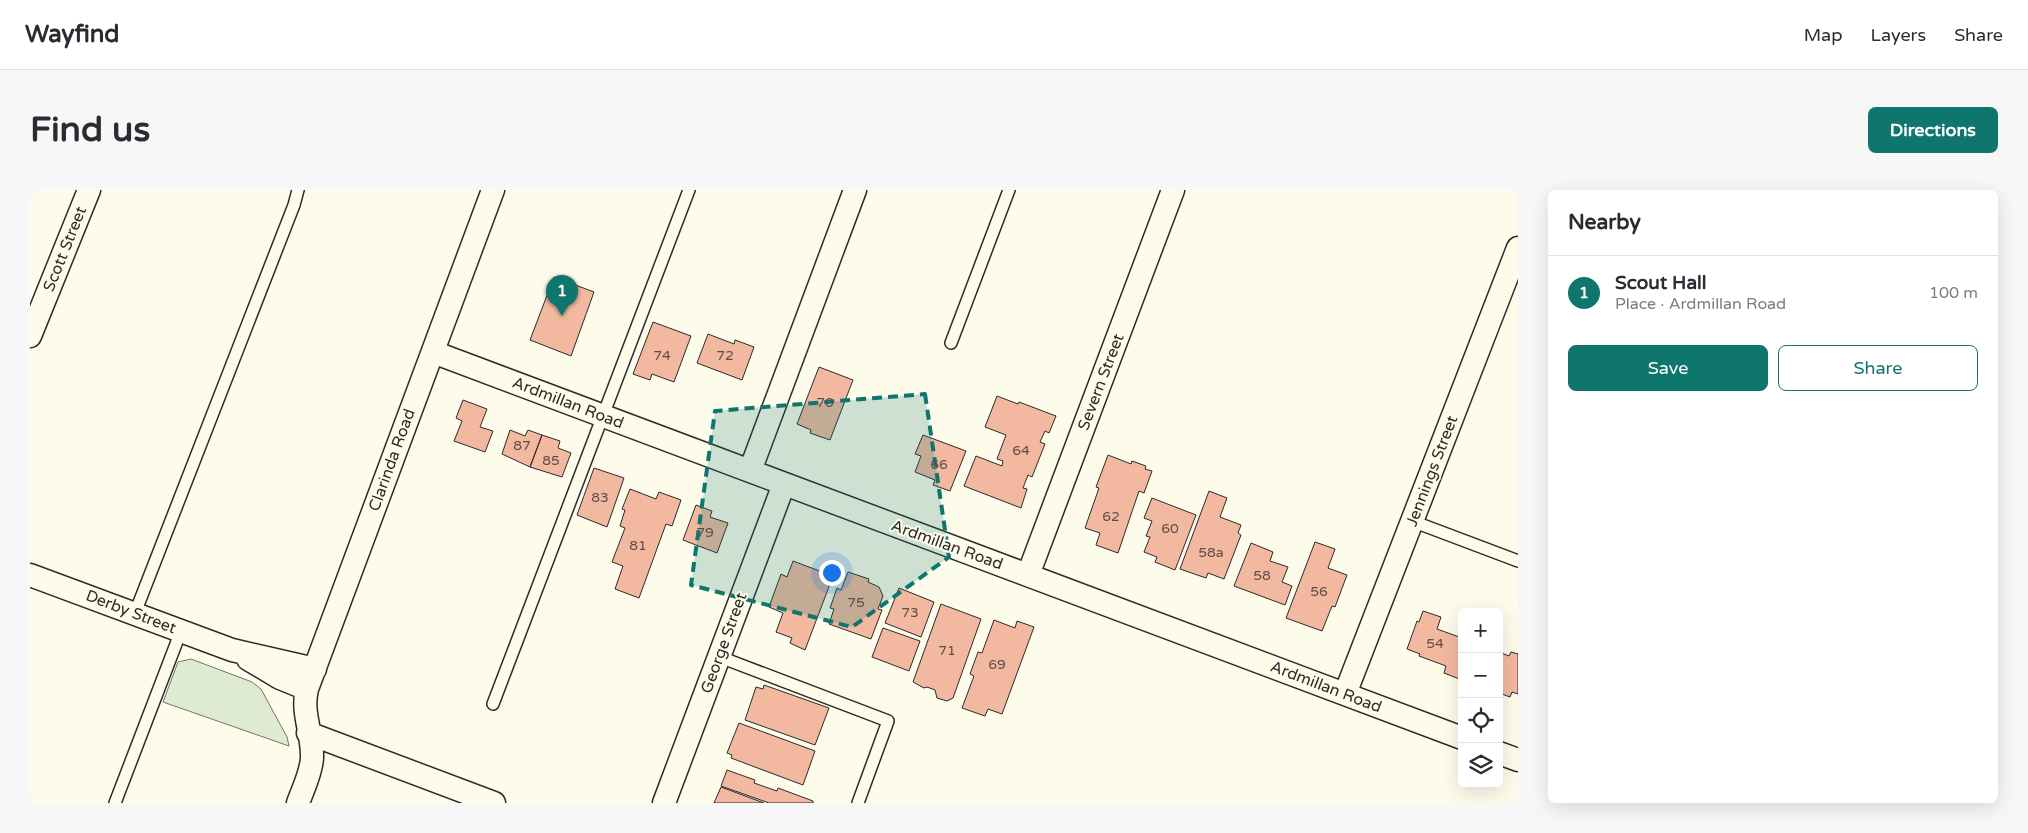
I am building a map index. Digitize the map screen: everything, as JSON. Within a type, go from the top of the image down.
[{"type":"street","name":"Scott Street","points":[[30,336],[89,190]]},
{"type":"street","name":"Clarinda Road","points":[[298,803],[312,756],[304,704],[311,679],[493,190]]},
{"type":"street","points":[[750,471],[855,190]]},
{"type":"street","name":"Severn Street","points":[[1028,575],[1174,190]]},
{"type":"street","name":"Jennings Street","points":[[1345,694],[1518,248]]},
{"type":"street","name":"Ardmillan Road","points":[[433,352],[1458,736]]},
{"type":"street","name":"George Street","points":[[664,803],[784,484]]},
{"type":"street","name":"Derby Street","points":[[30,575],[311,679]]},
{"type":"street","points":[[308,732],[494,803]]},
{"type":"street","points":[[1503,754],[1518,760]]},
{"type":"lane","points":[[135,613],[235,360],[298,190]]},
{"type":"lane","points":[[493,704],[689,190]]},
{"type":"lane","points":[[951,342],[1009,190]]},
{"type":"lane","points":[[1412,521],[1518,561]]},
{"type":"lane","points":[[115,803],[181,631]]},
{"type":"lane","points":[[720,657],[888,721],[858,803]]},
{"type":"highlighted area","points":[[925,394],[949,557],[852,627],[691,585],[715,411]]},
{"type":"green space","points":[[191,659],[252,682],[261,689],[287,737],[289,746],[163,702],[178,662]]},
{"type":"building","points":[[554,277],[594,292],[571,356],[530,340]]},
{"type":"building","points":[[653,322],[691,336],[674,382],[652,374],[650,380],[633,374]]},
{"type":"building","points":[[708,334],[734,344],[735,340],[754,347],[742,380],[697,363]]},
{"type":"building","points":[[819,367],[853,380],[830,440],[810,433],[811,430],[797,424]]},
{"type":"building","points":[[997,396],[1056,416],[1049,433],[1045,431],[1040,442],[1045,444],[1032,477],[1028,475],[1023,488],[1027,489],[1021,508],[964,486],[976,456],[1002,466],[1003,461],[997,459],[1006,435],[985,427]]},
{"type":"building","points":[[463,400],[487,409],[480,427],[493,431],[485,452],[454,441],[462,421],[456,418]]},
{"type":"building","points":[[510,430],[525,436],[528,430],[542,435],[530,467],[502,454]]},
{"type":"building","points":[[542,435],[560,441],[558,448],[571,453],[562,477],[530,467]]},
{"type":"building","points":[[923,435],[966,451],[950,491],[933,485],[935,480],[915,472],[921,456],[915,454]]},
{"type":"building","points":[[1108,455],[1131,464],[1132,461],[1146,466],[1145,469],[1152,471],[1144,493],[1139,491],[1118,553],[1096,545],[1100,533],[1085,528],[1099,488],[1096,487]]},
{"type":"building","points":[[594,468],[624,478],[607,527],[577,515]]},
{"type":"building","points":[[630,489],[656,499],[659,492],[681,500],[672,526],[666,524],[639,598],[615,589],[623,566],[612,562],[625,528],[620,526],[625,510],[622,509]]},
{"type":"building","points":[[1209,491],[1227,498],[1220,517],[1241,525],[1238,533],[1241,535],[1224,579],[1208,573],[1206,578],[1180,569]]},
{"type":"building","points":[[1152,498],[1196,515],[1175,570],[1155,562],[1157,557],[1144,552],[1150,537],[1146,536],[1152,521],[1144,518]]},
{"type":"building","points":[[696,505],[712,511],[710,517],[728,523],[717,553],[683,540]]},
{"type":"building","points":[[1315,542],[1335,549],[1328,568],[1347,575],[1335,607],[1332,606],[1322,631],[1286,618]]},
{"type":"building","points":[[1251,543],[1273,552],[1270,561],[1288,567],[1282,582],[1292,586],[1285,605],[1234,586]]},
{"type":"building","points":[[793,561],[833,576],[805,650],[790,643],[792,638],[776,632],[783,613],[769,607],[781,574],[787,577]]},
{"type":"building","points":[[848,572],[869,579],[868,582],[879,587],[883,596],[878,609],[882,610],[871,639],[829,624],[834,609],[830,608],[837,588],[841,590]]},
{"type":"building","points":[[899,588],[934,602],[921,637],[885,623]]},
{"type":"building","points":[[941,604],[981,619],[953,698],[947,701],[937,698],[935,690],[927,687],[924,688],[913,682]]},
{"type":"building","points":[[1423,611],[1441,617],[1437,629],[1458,637],[1458,678],[1444,673],[1446,666],[1419,656],[1420,654],[1407,649],[1417,621],[1419,622]]},
{"type":"building","points":[[994,620],[1015,628],[1017,621],[1034,627],[1002,714],[988,709],[985,716],[962,708],[974,676],[970,674],[978,652],[982,653]]},
{"type":"building","points":[[883,628],[920,641],[909,671],[872,657]]},
{"type":"building","points":[[1511,652],[1518,654],[1518,694],[1512,692],[1510,697],[1503,694],[1503,654],[1509,656]]},
{"type":"building","points":[[764,685],[829,708],[815,745],[745,720],[756,687],[763,689]]},
{"type":"building","points":[[739,723],[815,751],[803,785],[731,758],[732,755],[727,753]]},
{"type":"building","points":[[727,770],[755,780],[754,783],[777,791],[778,788],[813,801],[813,803],[769,803],[721,786]]},
{"type":"building","points":[[721,787],[764,803],[714,803]]},
{"type":"place","name":"Scout Hall","points":[[562,316]]}]
